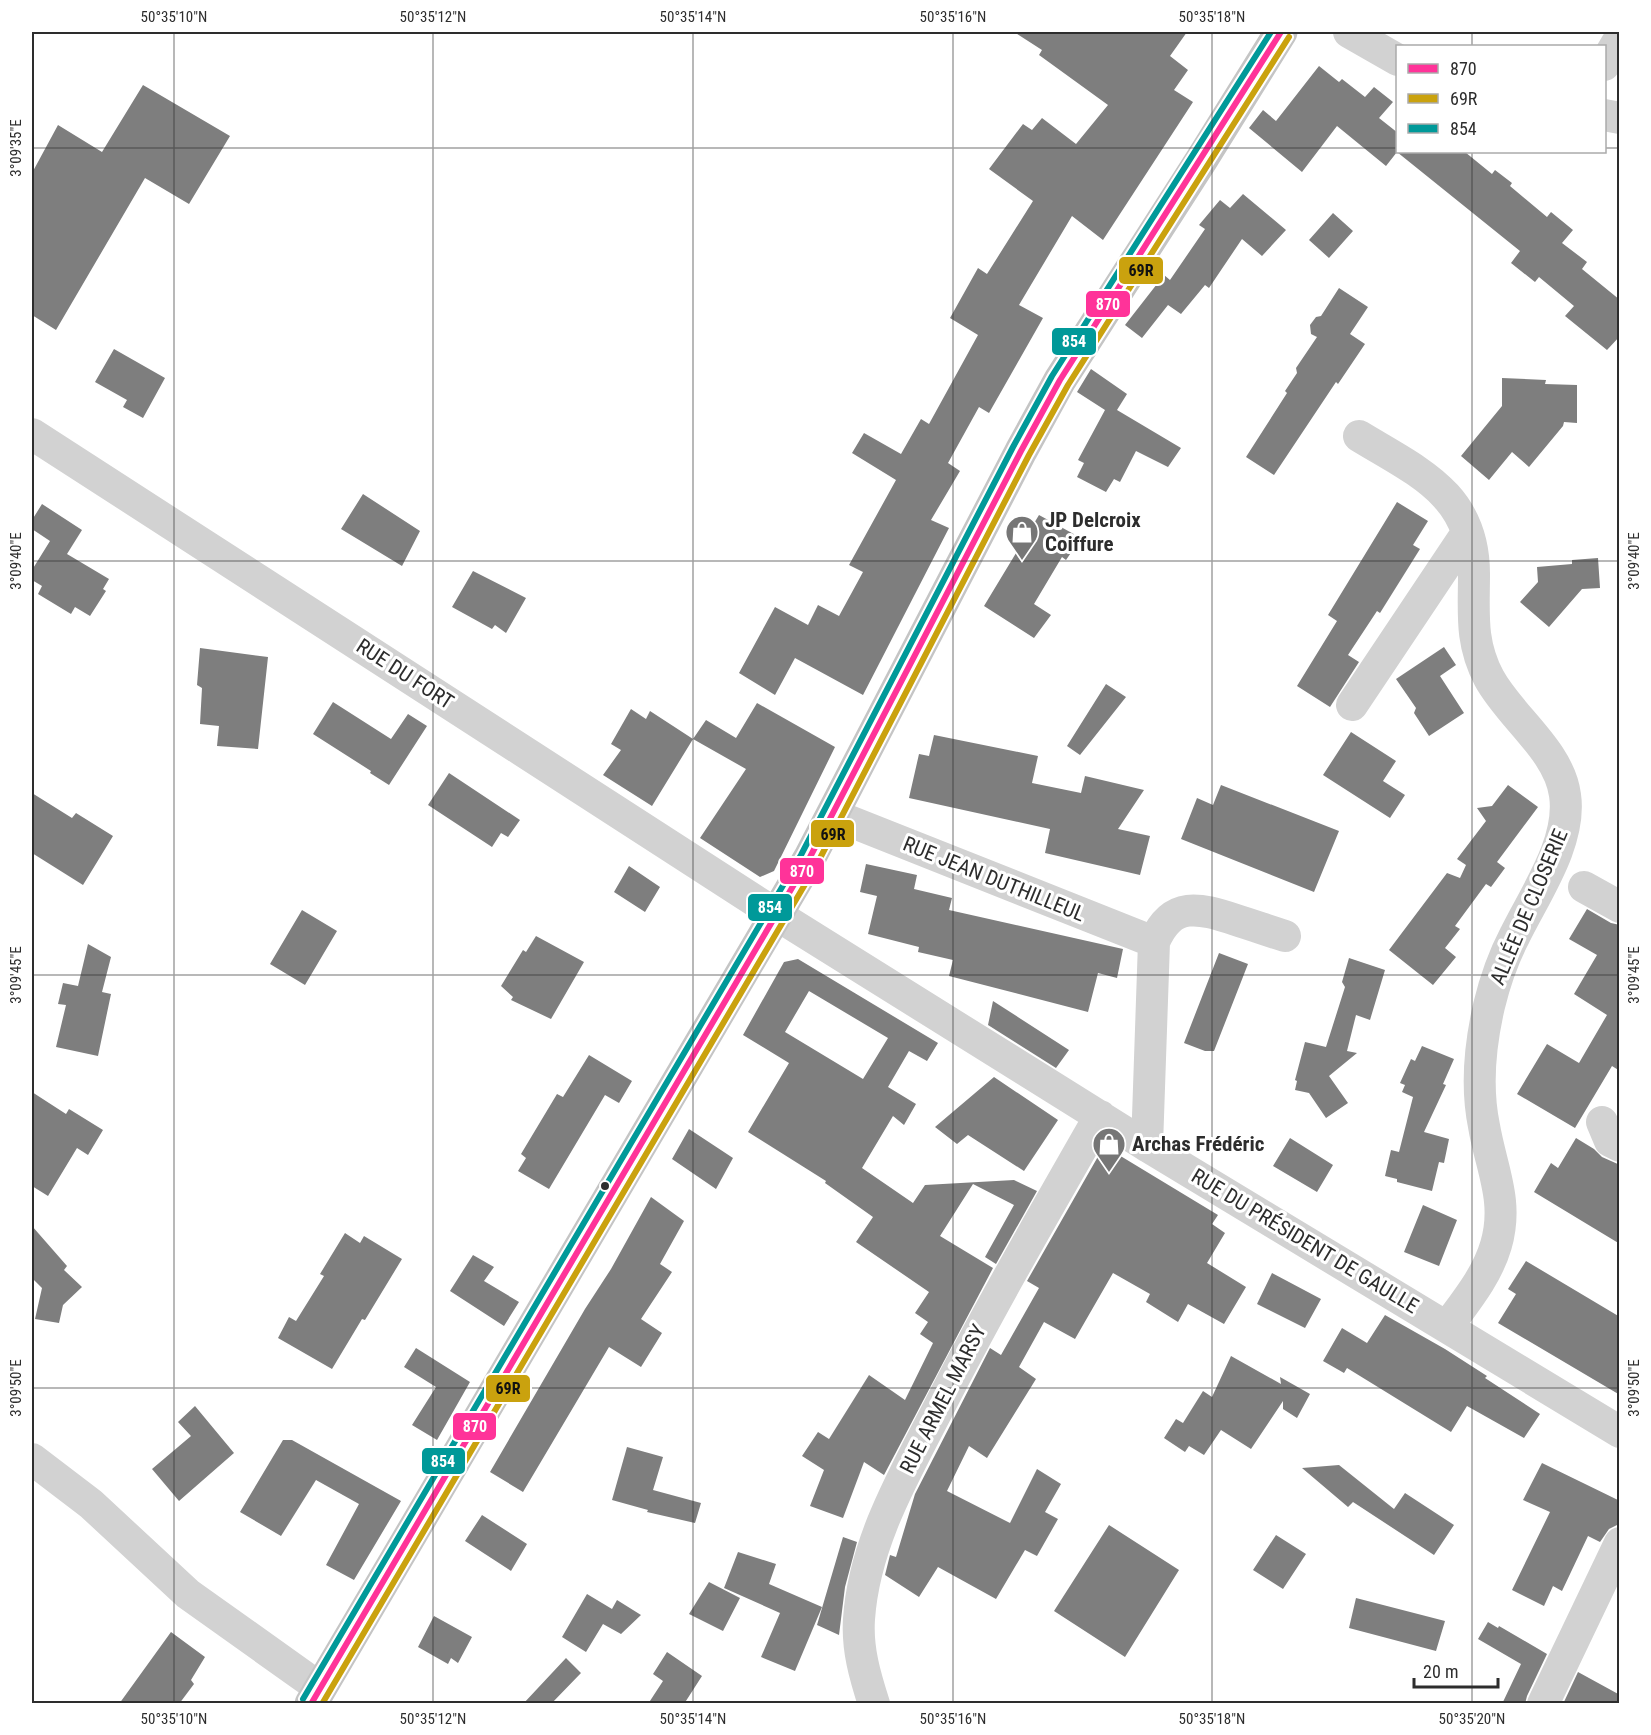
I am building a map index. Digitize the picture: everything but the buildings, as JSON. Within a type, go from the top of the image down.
[{"type":"main road","points":[[316,1696],[834,815],[1021,451],[1060,380],[1203,159],[1281,32]]},
{"type":"street","points":[[1349,32],[1396,59]]},
{"type":"street","points":[[1606,63],[1620,38]]},
{"type":"street","name":"RUE DU FORT","points":[[32,434],[777,915]]},
{"type":"street","name":"ALLÉE DE CLOSERIE","points":[[1359,436],[1418,471],[1442,490],[1460,515],[1473,560],[1473,619],[1481,659],[1499,694],[1554,763],[1562,778],[1567,812],[1558,848],[1504,956],[1489,1006],[1481,1064],[1481,1110],[1500,1191],[1499,1228],[1491,1259],[1483,1276],[1447,1327]]},
{"type":"street","points":[[1352,705],[1467,533]]},
{"type":"street","name":"RUE JEAN DUTHILLEUL","points":[[834,815],[1154,942]]},
{"type":"street","points":[[1584,887],[1620,907]]},
{"type":"street","points":[[1147,1146],[1154,942],[1160,927],[1179,912],[1205,910],[1285,936]]},
{"type":"street","name":"RUE DU PRÉSIDENT DE GAULLE","points":[[777,915],[1147,1146],[1620,1432]]},
{"type":"street","name":"RUE ARMEL MARSY","points":[[874,1704],[863,1670],[859,1643],[859,1619],[863,1586],[886,1513],[983,1320],[1100,1116]]},
{"type":"street","points":[[32,1459],[91,1504],[188,1594],[316,1696]]},
{"type":"street","points":[[1543,1704],[1620,1543]]},
{"type":"transit line","name":"854","points":[[303,1699],[801,855],[1052,376],[1271,32]]},
{"type":"transit line","name":"870","points":[[311,1704],[809,859],[1060,380],[1281,32]]},
{"type":"transit line","name":"69R","points":[[322,1704],[817,864],[1029,455],[1068,385],[1289,37]]},
{"type":"place","name":"JP Delcroix Coiffure","points":[[1022,561]]},
{"type":"place","name":"Archas Frédéric","points":[[1109,1173]]}]
